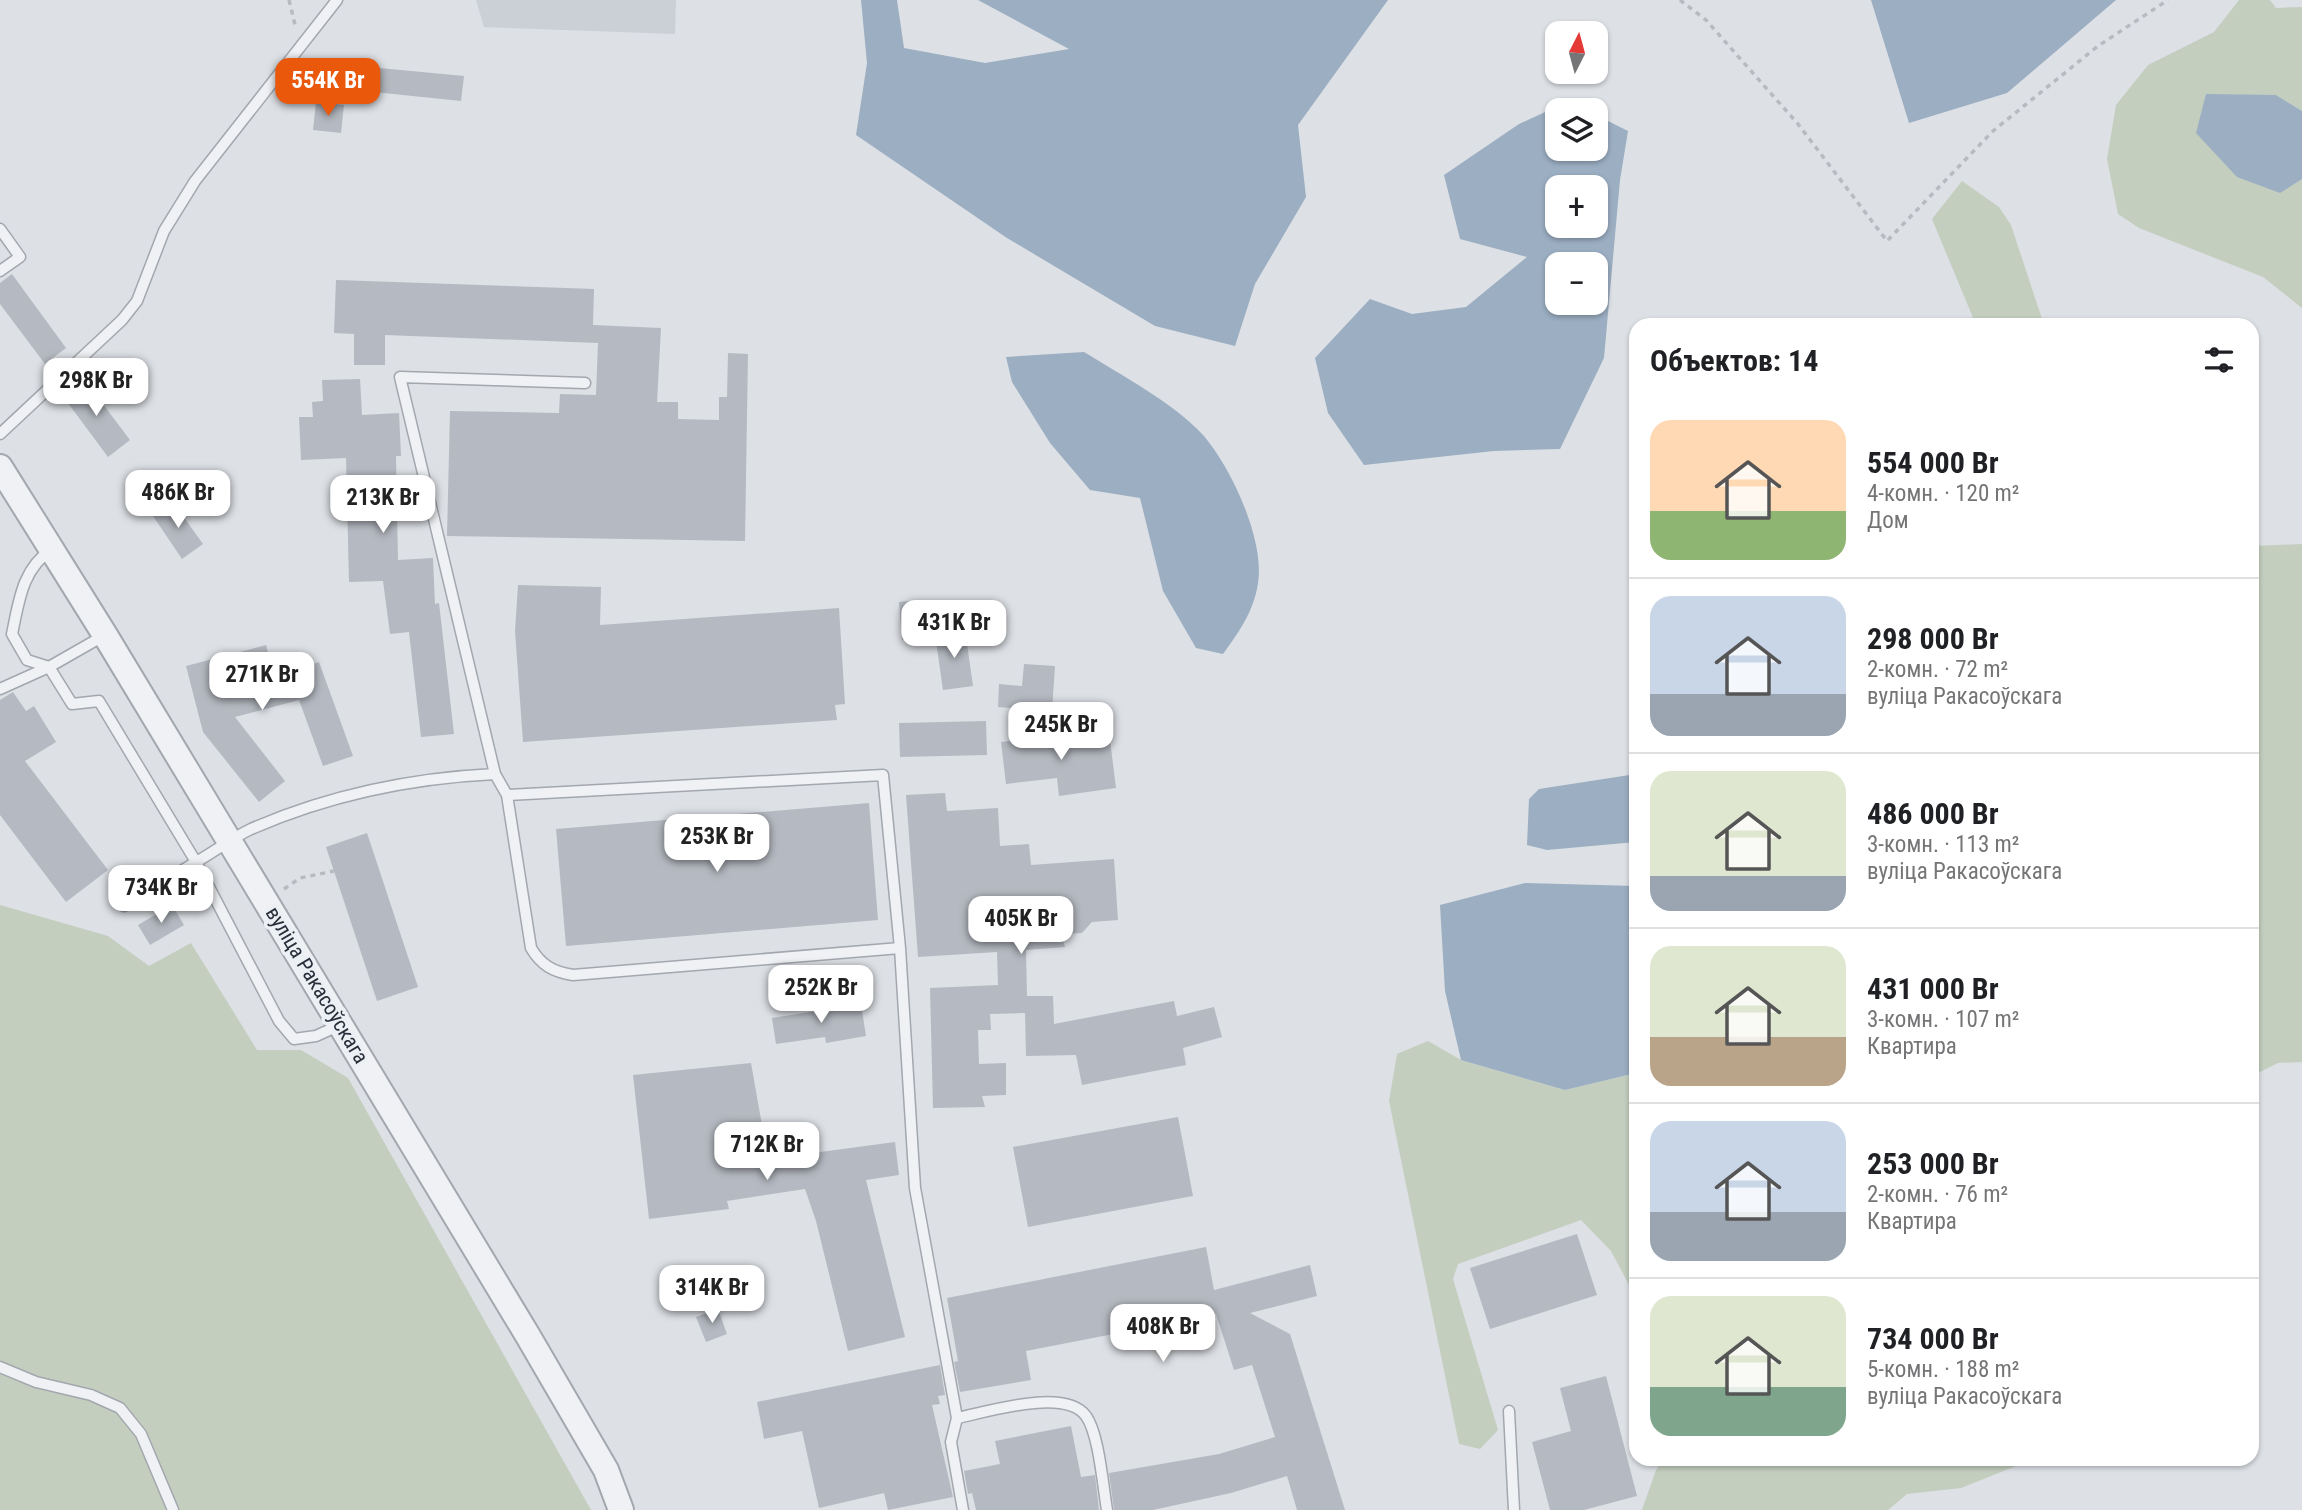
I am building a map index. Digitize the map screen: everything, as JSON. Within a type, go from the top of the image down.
[{"type":"street","name":"вуліца Ракасоўскага","points":[[0,467],[106,635],[600,1459],[621,1510]]},
{"type":"lane","points":[[0,434],[122,320],[142,291],[164,231],[195,181],[337,0]]},
{"type":"lane","points":[[0,229],[20,257],[0,271]]},
{"type":"lane","points":[[585,383],[400,377],[495,774],[507,795],[531,947],[543,965],[556,972],[573,975],[900,948]]},
{"type":"lane","points":[[52,548],[39,557],[26,576],[12,634],[27,660],[49,667],[72,704],[99,701],[196,862],[279,1021],[294,1039],[316,1037],[341,1025]]},
{"type":"lane","points":[[0,688],[49,667],[106,635]]},
{"type":"lane","points":[[124,906],[249,830],[293,814],[373,789],[434,777],[495,774]]},
{"type":"lane","points":[[507,795],[883,775],[900,948],[915,1188],[957,1418],[951,1442],[963,1510]]},
{"type":"lane","points":[[0,1367],[36,1382],[91,1395],[120,1408],[141,1434],[173,1510]]},
{"type":"lane","points":[[957,1418],[1051,1401],[1073,1405],[1086,1415],[1092,1429],[1107,1510]]},
{"type":"lane","points":[[1509,1411],[1514,1510]]},
{"type":"path","points":[[289,0],[300,48]]},
{"type":"path","points":[[1680,0],[1706,20],[1798,124],[1887,241],[1993,131],[2098,46],[2168,0]]},
{"type":"path","points":[[284,889],[300,878],[334,871]]},
{"type":"shaded area","points":[[476,0],[676,0],[675,34],[484,27]]},
{"type":"green space","points":[[2239,0],[2270,0],[2276,8],[2302,7],[2302,111],[2276,95],[2280,192],[2302,179],[2302,308],[2263,277],[2139,228],[2118,214],[2107,159],[2116,105],[2148,65],[2214,32]]},
{"type":"green space","points":[[1962,181],[1999,207],[2011,225],[2042,318],[1973,318],[1932,219]]},
{"type":"green space","points":[[2302,544],[2302,1062],[2278,1063],[2259,1072],[2259,546]]},
{"type":"green space","points":[[0,905],[108,936],[149,966],[191,943],[257,1050],[301,1050],[348,1078],[591,1510],[0,1510]]},
{"type":"green space","points":[[1428,1041],[1461,1060],[1565,1090],[1629,1075],[1629,1285],[1611,1251],[1581,1220],[1458,1264],[1453,1279],[1498,1430],[1480,1449],[1459,1444],[1389,1101],[1397,1054]]},
{"type":"green space","points":[[1659,1466],[2016,1466],[1961,1488],[1907,1494],[1888,1510],[1642,1510]]},
{"type":"water","points":[[861,0],[897,0],[904,48],[985,63],[1069,49],[978,0],[1388,0],[1298,125],[1306,197],[1255,284],[1235,346],[1155,326],[1007,238],[856,135],[867,63]]},
{"type":"water","points":[[1871,0],[2116,0],[2007,93],[1909,123]]},
{"type":"water","points":[[2206,94],[2276,95],[2302,111],[2302,179],[2280,193],[2237,177],[2196,133]]},
{"type":"water","points":[[1545,112],[1545,161],[1608,161],[1608,121],[1628,131],[1620,180],[1608,314],[1608,252],[1545,252],[1545,315],[1608,315],[1604,358],[1560,449],[1494,451],[1364,465],[1328,413],[1315,358],[1370,299],[1412,314],[1466,307],[1527,257],[1460,239],[1444,175],[1519,124]]},
{"type":"water","points":[[1084,352],[1147,390],[1191,423],[1214,449],[1235,485],[1256,546],[1258,583],[1249,612],[1223,654],[1196,648],[1163,591],[1140,498],[1090,490],[1050,443],[1012,382],[1006,357]]},
{"type":"water","points":[[1629,775],[1629,843],[1547,850],[1527,845],[1529,799],[1539,789]]},
{"type":"water","points":[[1525,883],[1629,886],[1629,1075],[1565,1090],[1461,1060],[1445,991],[1440,905]]},
{"type":"building","points":[[337,64],[464,76],[461,101],[335,88]]},
{"type":"building","points":[[316,102],[344,105],[341,133],[313,130]]},
{"type":"building","points":[[12,274],[66,348],[45,364],[0,304],[0,283]]},
{"type":"building","points":[[336,280],[594,289],[593,325],[661,328],[657,402],[678,402],[678,419],[719,420],[719,397],[727,397],[728,353],[748,354],[745,541],[447,536],[450,411],[559,413],[560,394],[596,395],[598,343],[385,335],[385,365],[354,365],[354,334],[334,333]]},
{"type":"building","points":[[84,379],[130,440],[108,457],[62,395]]},
{"type":"building","points":[[360,379],[362,415],[399,413],[401,456],[396,456],[398,560],[433,558],[435,604],[439,603],[454,734],[421,737],[409,632],[390,634],[383,581],[349,582],[346,458],[301,460],[299,417],[313,417],[312,402],[323,401],[322,380]]},
{"type":"building","points":[[173,502],[203,544],[182,559],[153,516]]},
{"type":"building","points":[[518,585],[601,587],[600,625],[839,608],[845,704],[835,705],[837,720],[523,742],[515,631]]},
{"type":"building","points":[[921,600],[924,638],[902,640],[899,602]]},
{"type":"building","points":[[965,630],[973,686],[943,690],[935,634]]},
{"type":"building","points":[[266,645],[275,678],[319,662],[353,756],[323,766],[299,700],[235,717],[285,781],[259,802],[203,732],[186,666]]},
{"type":"building","points":[[1024,664],[1055,666],[1052,711],[998,707],[999,684],[1022,686]]},
{"type":"building","points":[[13,692],[26,711],[34,706],[56,742],[25,761],[108,870],[66,902],[0,815],[0,700]]},
{"type":"building","points":[[986,721],[987,755],[900,757],[899,723]]},
{"type":"building","points":[[1092,731],[1093,742],[1110,740],[1116,788],[1059,796],[1057,778],[1006,784],[1001,742]]},
{"type":"building","points":[[945,793],[947,811],[998,808],[1000,846],[1029,844],[1031,865],[1114,859],[1118,920],[1092,922],[1082,933],[1061,934],[1065,947],[1026,950],[1027,996],[1053,996],[1054,1024],[1174,1001],[1177,1016],[1214,1007],[1222,1037],[1183,1048],[1186,1065],[1082,1085],[1076,1055],[1026,1056],[1025,1013],[990,1014],[991,1030],[978,1030],[979,1064],[1006,1063],[1006,1095],[982,1096],[985,1107],[933,1108],[930,988],[998,985],[997,952],[918,957],[906,795]]},
{"type":"building","points":[[869,803],[878,920],[566,946],[556,829]]},
{"type":"building","points":[[367,833],[418,987],[377,1001],[326,847]]},
{"type":"building","points":[[172,905],[184,925],[150,945],[138,925]]},
{"type":"building","points":[[861,1004],[866,1036],[826,1043],[825,1037],[776,1044],[772,1018]]},
{"type":"building","points":[[751,1063],[768,1159],[895,1142],[899,1175],[866,1180],[905,1337],[848,1351],[816,1221],[805,1189],[727,1201],[729,1209],[649,1219],[633,1075]]},
{"type":"building","points":[[1178,1117],[1193,1196],[1028,1227],[1013,1147]]},
{"type":"building","points":[[1577,1234],[1597,1295],[1490,1329],[1470,1268]]},
{"type":"building","points":[[1206,1247],[1214,1290],[1310,1265],[1317,1296],[1250,1313],[1290,1334],[1345,1510],[1297,1510],[1287,1476],[1231,1493],[1153,1510],[1114,1510],[1109,1473],[1219,1454],[1275,1437],[1252,1365],[1234,1370],[1216,1314],[1026,1351],[1031,1380],[960,1392],[954,1362],[958,1361],[947,1298]]},
{"type":"building","points":[[718,1309],[727,1334],[706,1342],[696,1317]]},
{"type":"building","points":[[940,1365],[945,1395],[938,1396],[940,1404],[932,1405],[953,1497],[888,1510],[884,1493],[819,1508],[802,1431],[764,1439],[757,1402]]},
{"type":"building","points":[[1606,1376],[1637,1496],[1584,1510],[1550,1510],[1532,1442],[1571,1431],[1560,1388]]},
{"type":"building","points":[[1071,1426],[1081,1477],[1095,1475],[1099,1510],[976,1510],[972,1493],[968,1494],[964,1471],[1000,1464],[995,1441]]}]
